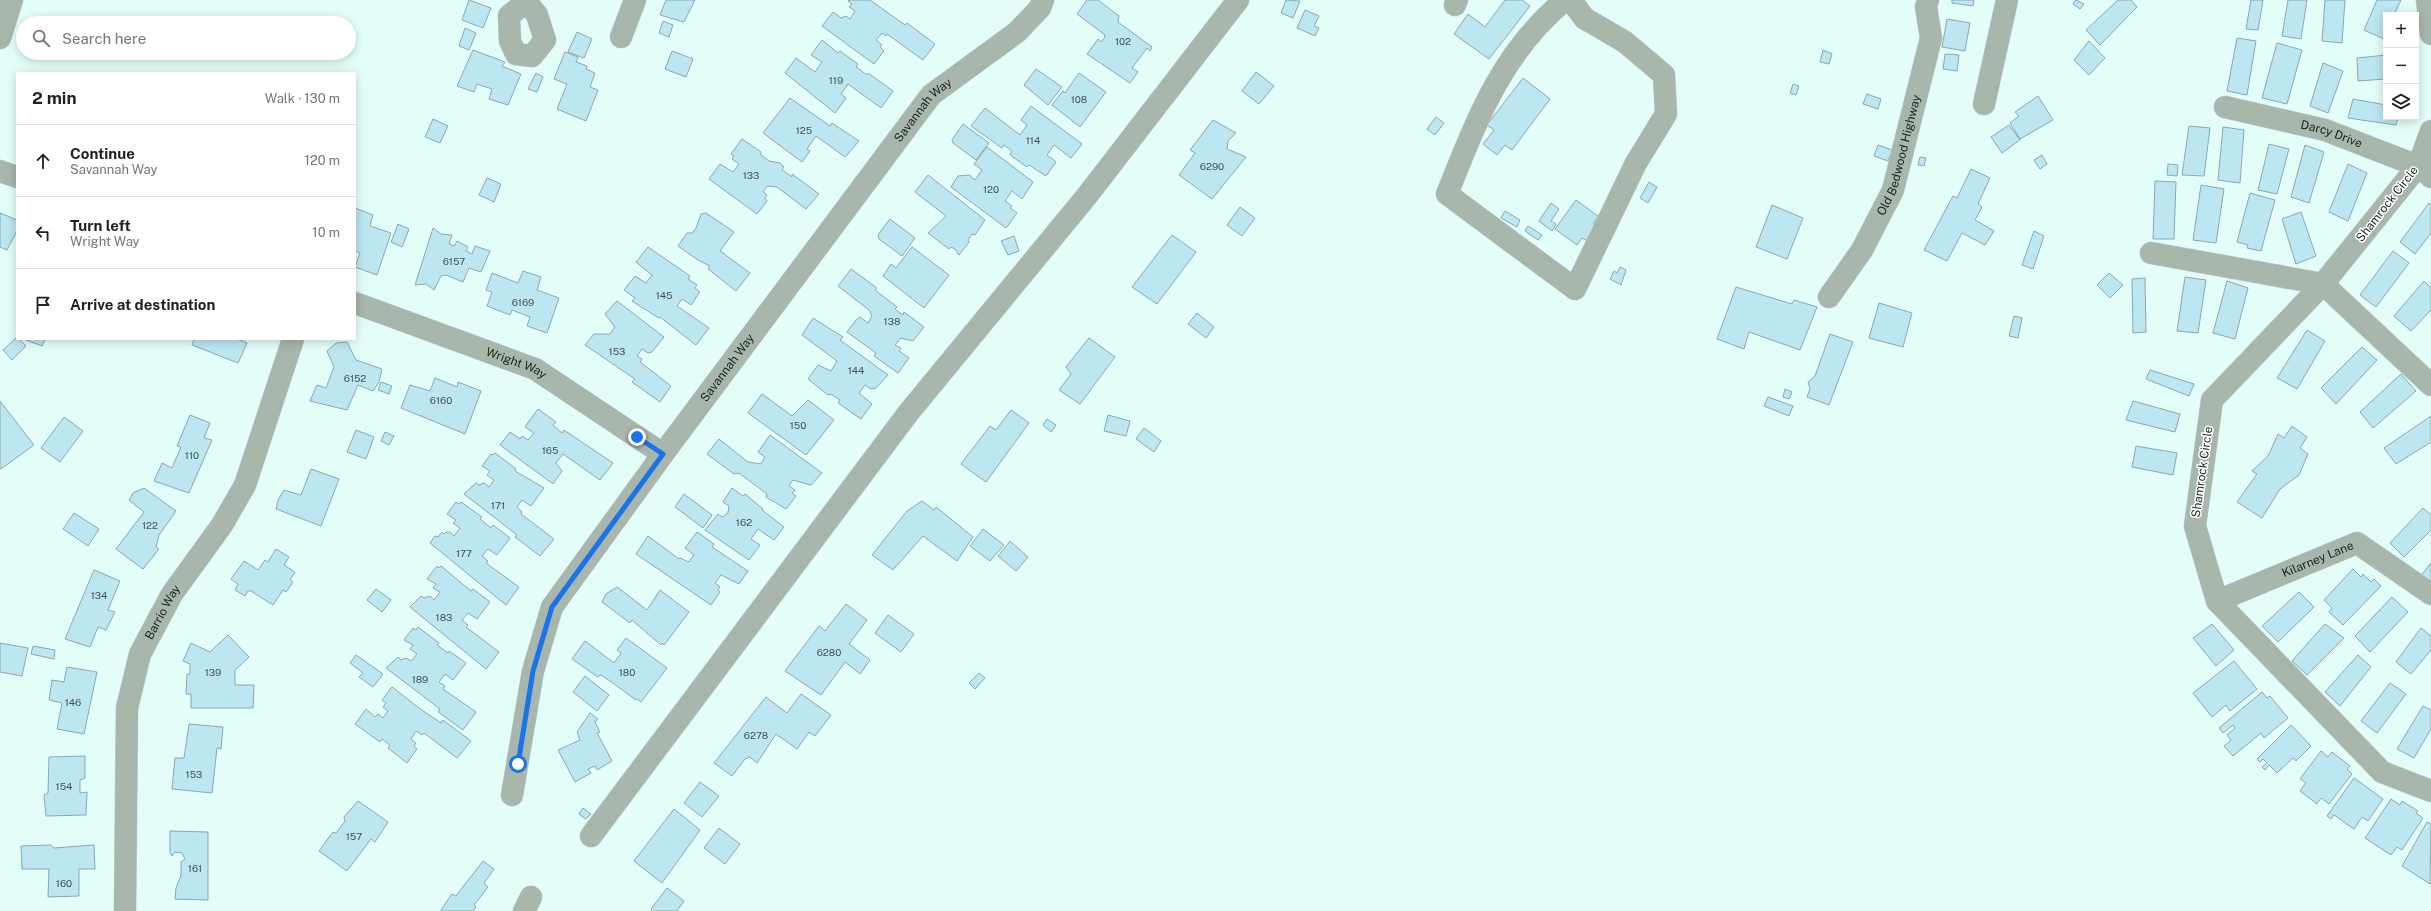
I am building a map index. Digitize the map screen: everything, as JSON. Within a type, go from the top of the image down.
[{"type":"street","points":[[621,37],[635,0]]},
{"type":"street","name":"Savannah Way","points":[[512,795],[533,671],[552,607],[663,454],[931,95],[1017,32],[1040,8],[1043,0]]},
{"type":"street","points":[[591,836],[910,412],[1086,197],[1238,0]]},
{"type":"street","points":[[1565,0],[1526,37],[1494,83],[1447,194],[1575,289],[1636,163],[1666,114],[1664,75],[1625,42],[1584,18],[1570,0]]},
{"type":"street","name":"Old Bedwood Highway","points":[[1829,297],[1862,250],[1893,190],[1931,38],[1926,7],[1928,0]]},
{"type":"street","points":[[1984,104],[2007,0]]},
{"type":"street","points":[[2426,0],[2431,34]]},
{"type":"street","points":[[0,38],[8,2]]},
{"type":"street","name":"Darcy Drive","points":[[2225,107],[2325,130],[2425,172]]},
{"type":"street","name":"Shamrock Circle","points":[[2431,131],[2425,172],[2323,284],[2212,400],[2195,526],[2217,601],[2382,772],[2431,791]]},
{"type":"street","points":[[0,171],[16,177]]},
{"type":"street","points":[[2151,253],[2323,284],[2431,386]]},
{"type":"street","name":"Wright Way","points":[[356,303],[536,369],[663,454]]},
{"type":"street","name":"Barrio Way","points":[[125,911],[127,708],[140,654],[172,594],[222,525],[245,485],[293,340]]},
{"type":"street","name":"Kilarney Lane","points":[[2217,601],[2357,543],[2431,594]]},
{"type":"building","points":[[469,0],[491,8],[483,28],[462,20]]},
{"type":"building","points":[[666,0],[695,0],[684,22],[660,15]]},
{"type":"building","points":[[870,0],[905,25],[907,23],[935,44],[923,60],[887,34],[886,36],[882,33],[876,40],[882,45],[880,47],[884,51],[874,64],[822,26],[833,12],[841,18],[846,16],[850,19],[855,11],[849,7],[852,4],[848,1]]},
{"type":"building","points":[[1087,0],[1098,0],[1119,16],[1118,22],[1152,47],[1150,51],[1147,48],[1132,68],[1138,72],[1130,83],[1087,54],[1098,39],[1101,42],[1105,37],[1104,34],[1077,14]]},
{"type":"building","points":[[1286,0],[1300,1],[1293,18],[1281,13]]},
{"type":"building","points":[[1505,0],[1522,0],[1530,6],[1489,59],[1454,34],[1468,14],[1485,27]]},
{"type":"building","points":[[1952,0],[1974,0],[1973,6],[1952,3]]},
{"type":"building","points":[[2076,0],[2084,4],[2080,9],[2073,4]]},
{"type":"building","points":[[2118,0],[2131,0],[2137,7],[2100,45],[2086,30]]},
{"type":"building","points":[[2251,0],[2263,0],[2258,30],[2246,29]]},
{"type":"building","points":[[2288,0],[2307,0],[2301,39],[2282,36]]},
{"type":"building","points":[[2325,0],[2345,0],[2342,43],[2322,41]]},
{"type":"building","points":[[2377,0],[2401,0],[2395,12],[2383,12],[2383,39],[2364,30]]},
{"type":"building","points":[[1305,10],[1319,16],[1314,26],[1319,28],[1315,36],[1297,28]]},
{"type":"building","points":[[1947,19],[1970,23],[1965,51],[1942,47]]},
{"type":"building","points":[[663,21],[673,25],[669,37],[659,33]]},
{"type":"building","points":[[465,28],[476,33],[469,50],[459,46]]},
{"type":"building","points":[[577,32],[592,39],[584,58],[568,52]]},
{"type":"building","points":[[2237,38],[2256,41],[2247,95],[2227,91]]},
{"type":"building","points":[[822,40],[838,53],[840,51],[858,64],[856,67],[867,75],[868,73],[893,91],[881,108],[848,84],[841,94],[846,98],[835,113],[785,73],[796,58],[815,72],[822,62],[811,55]]},
{"type":"building","points":[[2089,41],[2105,58],[2089,75],[2074,60]]},
{"type":"building","points":[[2277,43],[2302,50],[2287,104],[2262,98]]},
{"type":"building","points":[[473,50],[505,62],[502,66],[521,74],[508,105],[489,99],[492,89],[477,84],[474,92],[457,86]]},
{"type":"building","points":[[1823,50],[1832,54],[1829,64],[1820,62]]},
{"type":"building","points":[[672,51],[693,59],[686,77],[665,69]]},
{"type":"building","points":[[565,52],[578,57],[576,62],[587,66],[586,69],[595,73],[590,87],[598,90],[586,121],[557,109],[567,84],[554,79]]},
{"type":"building","points":[[1945,54],[1959,55],[1957,71],[1943,69]]},
{"type":"building","points":[[2383,55],[2383,79],[2358,81],[2357,58]]},
{"type":"building","points":[[2323,63],[2343,71],[2328,113],[2310,106]]},
{"type":"building","points":[[1036,69],[1062,87],[1048,105],[1024,85]]},
{"type":"building","points":[[1256,72],[1274,86],[1259,104],[1242,91]]},
{"type":"building","points":[[536,73],[543,77],[537,92],[528,89]]},
{"type":"building","points":[[1079,73],[1106,92],[1080,127],[1052,105],[1063,91],[1065,93]]},
{"type":"building","points":[[1523,78],[1550,99],[1512,150],[1505,145],[1497,155],[1483,144],[1494,130],[1487,125]]},
{"type":"building","points":[[1793,84],[1799,86],[1796,95],[1790,93]]},
{"type":"building","points":[[1867,94],[1881,99],[1878,109],[1863,104]]},
{"type":"building","points":[[2038,96],[2053,120],[2020,139],[2010,123],[2019,116],[2015,112]]},
{"type":"building","points":[[790,98],[830,126],[832,123],[859,141],[845,157],[816,136],[807,149],[810,151],[802,162],[763,133]]},
{"type":"building","points":[[2353,99],[2383,104],[2383,120],[2397,120],[2396,125],[2348,118]]},
{"type":"building","points":[[1031,106],[1082,144],[1071,158],[1054,145],[1047,155],[1056,162],[1046,176],[1029,165],[1027,167],[1010,155],[1012,151],[1004,145],[1002,148],[971,126],[985,108],[1020,135],[1027,125],[1021,120]]},
{"type":"building","points":[[1436,117],[1444,123],[1435,135],[1427,129]]},
{"type":"building","points":[[433,119],[448,126],[440,143],[425,137]]},
{"type":"building","points":[[1213,120],[1236,133],[1228,141],[1227,149],[1246,157],[1212,199],[1179,175],[1195,153],[1190,150]]},
{"type":"building","points":[[963,124],[989,143],[976,160],[953,143],[952,140]]},
{"type":"building","points":[[2009,125],[2020,140],[2002,153],[1991,137]]},
{"type":"building","points":[[2189,126],[2210,128],[2204,176],[2182,175]]},
{"type":"building","points":[[2223,127],[2244,130],[2240,183],[2218,180]]},
{"type":"building","points":[[742,139],[761,152],[760,154],[769,161],[780,163],[784,167],[782,170],[792,177],[792,174],[819,194],[806,209],[777,187],[767,186],[763,192],[767,195],[765,198],[767,201],[757,214],[709,179],[720,164],[733,172],[739,164],[732,159],[734,156],[731,154]]},
{"type":"building","points":[[2269,144],[2289,149],[2277,194],[2258,190]]},
{"type":"building","points":[[1878,145],[1892,150],[1888,161],[1874,156]]},
{"type":"building","points":[[2305,145],[2324,152],[2309,203],[2291,197]]},
{"type":"building","points":[[987,147],[1033,182],[1022,199],[1012,191],[1005,201],[1012,206],[1010,208],[1017,213],[1006,228],[951,187],[958,176],[969,175],[975,180],[982,170],[974,164]]},
{"type":"building","points":[[2042,155],[2047,164],[2040,169],[2034,160]]},
{"type":"building","points":[[1920,157],[1926,158],[1924,166],[1918,165]]},
{"type":"building","points":[[2168,164],[2178,165],[2177,176],[2167,175]]},
{"type":"building","points":[[2348,164],[2367,173],[2348,221],[2329,212]]},
{"type":"building","points":[[1971,169],[1990,178],[1978,204],[1982,207],[1975,220],[1994,231],[1985,245],[1962,233],[1947,261],[1924,250],[1953,196],[1957,198]]},
{"type":"building","points":[[928,175],[985,220],[975,235],[972,234],[968,240],[969,242],[959,255],[955,249],[951,247],[949,249],[928,233],[946,216],[915,192]]},
{"type":"building","points":[[487,178],[501,184],[494,202],[479,195]]},
{"type":"building","points":[[2155,181],[2176,182],[2174,239],[2153,239]]},
{"type":"building","points":[[1649,182],[1657,187],[1648,203],[1640,198]]},
{"type":"building","points":[[2201,185],[2224,189],[2216,243],[2193,240]]},
{"type":"building","points":[[2250,193],[2275,200],[2261,251],[2247,248],[2248,245],[2237,242]]},
{"type":"building","points":[[1576,200],[1598,216],[1593,224],[1600,230],[1591,243],[1582,238],[1577,245],[1555,229]]},
{"type":"building","points":[[1551,203],[1559,209],[1551,221],[1556,224],[1552,231],[1539,221]]},
{"type":"building","points":[[2429,203],[2431,205],[2431,233],[2415,254],[2400,242]]},
{"type":"building","points":[[1772,205],[1803,218],[1787,259],[1756,247]]},
{"type":"building","points":[[1240,207],[1255,218],[1242,236],[1227,225]]},
{"type":"building","points":[[356,208],[373,215],[370,226],[391,233],[377,275],[356,267],[360,253],[356,251]]},
{"type":"building","points":[[1505,211],[1520,220],[1517,227],[1501,218]]},
{"type":"building","points":[[2301,212],[2316,256],[2296,264],[2282,219]]},
{"type":"building","points":[[0,213],[16,220],[16,233],[7,250],[0,247]]},
{"type":"building","points":[[706,213],[734,232],[720,251],[750,273],[736,291],[708,269],[710,266],[698,260],[678,246],[687,233],[692,233],[696,228],[701,214]]},
{"type":"building","points":[[890,219],[915,238],[902,256],[879,239],[878,235]]},
{"type":"building","points":[[398,224],[409,229],[402,247],[391,242]]},
{"type":"building","points":[[1528,226],[1542,235],[1538,240],[1525,231]]},
{"type":"building","points":[[433,228],[441,234],[452,235],[449,244],[454,246],[457,241],[468,247],[466,251],[472,254],[475,246],[490,251],[481,272],[469,268],[463,282],[446,275],[441,276],[434,290],[426,284],[415,285]]},
{"type":"building","points":[[2034,231],[2044,236],[2033,269],[2022,265]]},
{"type":"building","points":[[1172,235],[1196,252],[1157,304],[1132,287]]},
{"type":"building","points":[[1014,236],[1019,251],[1008,255],[1001,241]]},
{"type":"building","points":[[648,247],[690,276],[688,279],[697,285],[695,288],[700,292],[691,305],[682,299],[677,306],[709,328],[696,345],[660,317],[659,318],[632,301],[635,298],[624,290],[635,276],[646,283],[652,275],[636,262]]},
{"type":"building","points":[[912,247],[949,275],[924,308],[883,276],[891,264],[896,268]]},
{"type":"building","points":[[2393,251],[2409,263],[2376,307],[2360,295]]},
{"type":"building","points":[[1620,267],[1626,270],[1621,285],[1610,279],[1614,271],[1617,273]]},
{"type":"building","points":[[851,269],[877,288],[875,290],[897,307],[895,309],[903,315],[904,312],[924,327],[913,341],[901,338],[895,345],[901,348],[899,351],[909,358],[898,373],[874,356],[876,353],[847,332],[860,317],[868,323],[872,316],[869,310],[838,286]]},
{"type":"building","points":[[523,271],[541,277],[537,290],[559,298],[547,333],[527,326],[530,317],[512,310],[510,315],[487,306],[492,292],[486,290],[492,273],[518,283]]},
{"type":"building","points":[[2109,273],[2123,285],[2110,298],[2097,285]]},
{"type":"building","points":[[2185,277],[2206,280],[2198,333],[2177,331]]},
{"type":"building","points":[[2145,278],[2146,332],[2133,333],[2132,279]]},
{"type":"building","points":[[2227,281],[2248,288],[2235,339],[2213,333]]},
{"type":"building","points":[[2424,281],[2431,288],[2431,310],[2411,331],[2394,316]]},
{"type":"building","points":[[1736,287],[1792,304],[1794,300],[1817,307],[1800,350],[1749,332],[1744,349],[1717,339]]},
{"type":"building","points":[[617,301],[664,337],[652,352],[648,353],[642,349],[637,356],[642,359],[640,362],[671,386],[660,402],[632,382],[635,379],[585,345],[594,334],[610,334],[615,327],[605,314]]},
{"type":"building","points":[[1879,303],[1912,313],[1903,347],[1869,338]]},
{"type":"building","points":[[1197,313],[1214,327],[1206,338],[1188,324]]},
{"type":"building","points":[[2014,316],[2022,318],[2018,338],[2009,336]]},
{"type":"building","points":[[813,318],[843,337],[840,340],[888,375],[876,388],[871,389],[865,385],[859,393],[872,404],[861,419],[838,403],[840,400],[831,394],[828,395],[808,379],[818,365],[831,371],[837,361],[802,335]]},
{"type":"building","points":[[2307,330],[2325,341],[2297,389],[2277,378]]},
{"type":"building","points":[[1830,334],[1853,342],[1829,405],[1807,397],[1810,389],[1808,382],[1815,376]]},
{"type":"building","points":[[16,338],[16,340],[20,340],[26,346],[12,360],[3,350]]},
{"type":"building","points":[[1089,338],[1115,357],[1080,404],[1059,390],[1071,374],[1066,367]]},
{"type":"building","points":[[26,340],[45,340],[42,346]]},
{"type":"building","points":[[194,340],[240,340],[247,343],[238,363],[192,345]]},
{"type":"building","points":[[347,342],[356,360],[382,369],[379,382],[373,391],[358,385],[347,410],[310,401],[317,385],[326,388],[334,367],[327,351],[336,343]]},
{"type":"building","points":[[2362,347],[2377,360],[2336,404],[2321,388]]},
{"type":"building","points":[[2150,370],[2194,384],[2189,396],[2146,379]]},
{"type":"building","points":[[2401,374],[2416,391],[2373,428],[2360,412]]},
{"type":"building","points":[[435,378],[457,387],[458,382],[481,391],[465,434],[401,408],[410,385],[430,391]]},
{"type":"building","points":[[381,382],[392,386],[389,394],[378,390]]},
{"type":"building","points":[[1785,389],[1792,392],[1789,399],[1783,397]]},
{"type":"building","points":[[762,394],[792,416],[808,400],[834,420],[806,455],[748,413]]},
{"type":"building","points":[[1768,397],[1793,406],[1789,416],[1764,406]]},
{"type":"building","points":[[0,401],[34,445],[1,469],[0,468]]},
{"type":"building","points":[[2133,401],[2180,414],[2175,432],[2126,420]]},
{"type":"building","points":[[538,409],[556,422],[553,425],[562,433],[564,430],[613,463],[600,480],[563,454],[556,463],[562,471],[553,484],[500,445],[510,432],[520,439],[522,436],[528,440],[534,433],[525,427]]},
{"type":"building","points":[[1011,410],[1029,423],[986,482],[961,464],[990,426],[996,430]]},
{"type":"building","points":[[190,415],[210,423],[204,438],[212,440],[189,493],[154,481],[162,463],[172,468],[181,447],[177,446]]},
{"type":"building","points":[[1108,415],[1130,421],[1126,436],[1104,431]]},
{"type":"building","points":[[2431,416],[2431,442],[2396,464],[2384,448]]},
{"type":"building","points":[[64,417],[83,431],[60,462],[41,448]]},
{"type":"building","points":[[1047,419],[1056,425],[1051,432],[1043,425]]},
{"type":"building","points":[[2292,426],[2307,437],[2300,448],[2308,454],[2299,475],[2280,489],[2262,518],[2237,502],[2257,474],[2252,471],[2268,456],[2278,434],[2284,438]]},
{"type":"building","points":[[1144,428],[1161,441],[1154,452],[1136,439]]},
{"type":"building","points":[[356,430],[374,437],[366,459],[347,452]]},
{"type":"building","points":[[385,432],[394,436],[389,445],[381,441]]},
{"type":"building","points":[[770,435],[822,473],[811,485],[793,480],[789,486],[795,490],[792,493],[796,496],[786,509],[766,497],[767,494],[739,473],[734,474],[707,454],[719,439],[748,462],[761,464],[765,457],[758,452]]},
{"type":"building","points":[[2136,446],[2177,453],[2173,475],[2132,467]]},
{"type":"building","points":[[495,453],[516,469],[515,471],[544,488],[531,506],[522,500],[517,507],[522,512],[521,514],[554,539],[540,556],[515,537],[517,535],[464,494],[476,483],[479,485],[484,483],[489,487],[494,480],[487,475],[490,471],[482,466],[491,454],[493,455]]},
{"type":"building","points":[[311,469],[339,479],[321,526],[276,509],[278,500],[284,490],[301,495]]},
{"type":"building","points":[[144,488],[176,511],[159,535],[156,547],[159,549],[143,569],[116,549],[144,512],[129,500],[133,493]]},
{"type":"building","points":[[732,488],[743,496],[745,494],[763,509],[762,510],[784,527],[774,540],[758,529],[751,539],[760,545],[749,560],[705,530],[718,514],[722,517],[728,513],[729,506],[723,502]]},
{"type":"building","points":[[684,494],[712,515],[703,528],[675,507]]},
{"type":"building","points":[[922,501],[934,510],[936,507],[973,537],[957,561],[923,536],[893,570],[872,555],[907,511]]},
{"type":"building","points":[[456,502],[459,504],[461,502],[482,517],[480,519],[491,528],[493,525],[510,538],[497,555],[488,549],[482,556],[488,561],[486,563],[519,587],[506,605],[430,543],[435,536],[438,537],[442,532],[444,534],[446,532],[450,532],[454,536],[460,528],[453,523],[456,520],[447,514]]},
{"type":"building","points":[[2423,508],[2431,515],[2431,530],[2404,557],[2390,543]]},
{"type":"building","points":[[74,513],[99,529],[88,546],[63,529]]},
{"type":"building","points":[[983,529],[1004,545],[990,561],[970,546]]},
{"type":"building","points":[[697,532],[714,544],[712,547],[748,571],[739,584],[721,575],[715,583],[720,587],[718,590],[720,592],[711,605],[636,554],[648,536],[679,559],[680,558],[689,562],[694,555],[685,548]]},
{"type":"building","points":[[1010,541],[1028,557],[1016,571],[998,556]]},
{"type":"building","points":[[276,549],[289,557],[284,565],[295,572],[290,580],[293,582],[286,592],[283,590],[273,605],[251,591],[248,591],[245,596],[235,590],[238,584],[231,579],[244,561],[258,570],[265,560],[268,562]]},
{"type":"building","points":[[2431,563],[2431,585],[2420,577]]},
{"type":"building","points":[[437,566],[439,568],[441,566],[471,591],[473,589],[490,602],[477,619],[468,613],[462,620],[468,625],[466,627],[499,652],[486,669],[410,607],[421,596],[424,598],[430,596],[434,600],[440,592],[433,588],[436,584],[427,579]]},
{"type":"building","points":[[2353,569],[2361,577],[2363,574],[2371,582],[2374,579],[2381,586],[2343,625],[2329,612],[2332,608],[2324,600]]},
{"type":"building","points":[[94,570],[120,581],[108,610],[115,612],[106,630],[98,627],[90,647],[65,639]]},
{"type":"building","points":[[617,587],[647,610],[660,590],[689,612],[664,645],[662,643],[661,645],[632,620],[630,623],[602,602],[606,594]]},
{"type":"building","points":[[376,589],[391,600],[382,612],[367,600]]},
{"type":"building","points":[[2299,592],[2314,607],[2278,642],[2262,626]]},
{"type":"building","points":[[2392,597],[2408,612],[2370,652],[2355,636]]},
{"type":"building","points":[[846,604],[867,620],[849,644],[870,660],[860,674],[845,662],[821,695],[785,671],[819,626],[825,631]]},
{"type":"building","points":[[888,615],[914,634],[901,652],[875,633]]},
{"type":"building","points":[[2212,624],[2234,650],[2216,666],[2193,638]]},
{"type":"building","points":[[2325,624],[2344,638],[2307,675],[2292,661]]},
{"type":"building","points":[[418,627],[439,643],[437,645],[448,653],[449,651],[466,663],[453,680],[445,674],[439,682],[445,686],[443,689],[476,712],[463,730],[438,712],[440,709],[386,668],[398,657],[401,660],[406,658],[411,661],[417,654],[410,649],[413,645],[404,640],[413,628],[416,630]]},
{"type":"building","points":[[2421,628],[2431,636],[2431,650],[2411,674],[2396,662]]},
{"type":"building","points":[[228,635],[249,657],[235,670],[235,685],[254,685],[253,708],[191,708],[191,694],[186,694],[187,674],[190,674],[190,664],[183,661],[191,643],[210,652]]},
{"type":"building","points":[[626,638],[667,668],[641,702],[603,676],[600,675],[598,677],[572,659],[585,641],[614,663],[621,653],[617,650]]},
{"type":"building","points":[[0,643],[28,648],[22,676],[0,672]]},
{"type":"building","points":[[33,646],[55,650],[54,659],[31,654]]},
{"type":"building","points":[[356,655],[383,674],[373,687],[359,677],[363,673],[350,663]]},
{"type":"building","points":[[2358,655],[2371,667],[2340,706],[2325,692]]},
{"type":"building","points":[[2234,661],[2257,689],[2230,711],[2226,705],[2212,717],[2193,693]]},
{"type":"building","points":[[67,667],[97,672],[84,734],[57,729],[62,703],[49,700],[52,680],[64,682]]},
{"type":"building","points":[[979,673],[985,678],[975,689],[969,683]]},
{"type":"building","points":[[585,676],[609,695],[597,711],[573,692]]},
{"type":"building","points":[[2390,683],[2406,694],[2377,733],[2361,721]]},
{"type":"building","points":[[392,687],[419,708],[441,723],[443,720],[471,741],[457,758],[424,733],[422,735],[416,731],[411,739],[416,743],[414,746],[417,749],[407,763],[388,748],[390,745],[382,739],[380,742],[355,724],[366,709],[375,717],[378,714],[383,718],[388,711],[383,707],[386,703],[382,700]]},
{"type":"building","points":[[2262,692],[2267,698],[2270,696],[2288,718],[2264,738],[2261,733],[2233,756],[2224,746],[2231,740],[2227,735],[2235,728],[2233,725],[2223,733],[2219,728]]},
{"type":"building","points":[[801,694],[831,715],[815,736],[809,732],[797,749],[776,734],[757,763],[750,757],[745,759],[732,776],[714,763],[766,697],[787,713]]},
{"type":"building","points":[[2423,706],[2431,710],[2431,729],[2414,758],[2397,749]]},
{"type":"building","points":[[590,713],[598,719],[595,722],[600,732],[597,733],[612,761],[597,770],[595,766],[588,769],[591,773],[575,782],[558,750],[580,740],[577,732]]},
{"type":"building","points":[[189,724],[223,727],[221,749],[217,748],[212,793],[172,789],[175,758],[184,758]]},
{"type":"building","points":[[2291,725],[2311,746],[2296,761],[2293,758],[2277,773],[2269,765],[2265,770],[2262,767],[2267,763],[2263,759],[2260,762],[2257,759]]},
{"type":"building","points":[[2321,751],[2328,757],[2332,752],[2350,766],[2347,769],[2352,774],[2329,804],[2321,798],[2317,804],[2300,791],[2306,783],[2300,779]]},
{"type":"building","points":[[85,756],[85,778],[80,780],[80,793],[87,792],[86,815],[46,816],[44,795],[48,793],[49,757]]},
{"type":"building","points":[[2354,778],[2383,799],[2368,821],[2362,817],[2354,829],[2334,815],[2331,819],[2327,816]]},
{"type":"building","points":[[700,782],[719,796],[702,817],[684,803]]},
{"type":"building","points":[[2391,799],[2400,805],[2402,801],[2418,811],[2416,813],[2423,818],[2402,850],[2397,847],[2391,855],[2365,838]]},
{"type":"building","points":[[358,801],[388,822],[375,842],[371,839],[347,871],[319,851],[333,832],[336,833],[345,821],[344,817]]},
{"type":"building","points":[[583,808],[591,814],[586,819],[579,814]]},
{"type":"building","points":[[674,809],[700,830],[662,883],[634,861]]},
{"type":"building","points":[[2427,822],[2431,824],[2430,884],[2402,866]]},
{"type":"building","points":[[719,828],[740,844],[725,864],[704,848]]},
{"type":"building","points":[[170,831],[208,832],[208,900],[175,899],[176,888],[181,875],[181,862],[185,859],[182,853],[175,852],[172,856],[170,853]]},
{"type":"building","points":[[51,845],[54,848],[94,845],[95,869],[79,869],[79,896],[48,897],[49,869],[22,869],[21,846]]},
{"type":"building","points":[[483,861],[494,869],[484,883],[488,887],[474,905],[476,907],[473,911],[442,911],[441,910],[452,894],[456,896]]},
{"type":"building","points":[[667,888],[684,901],[677,911],[653,911],[651,909]]},
{"type":"route","points":[[518,764],[533,671],[552,607],[601,537],[663,454],[637,437]]}]
